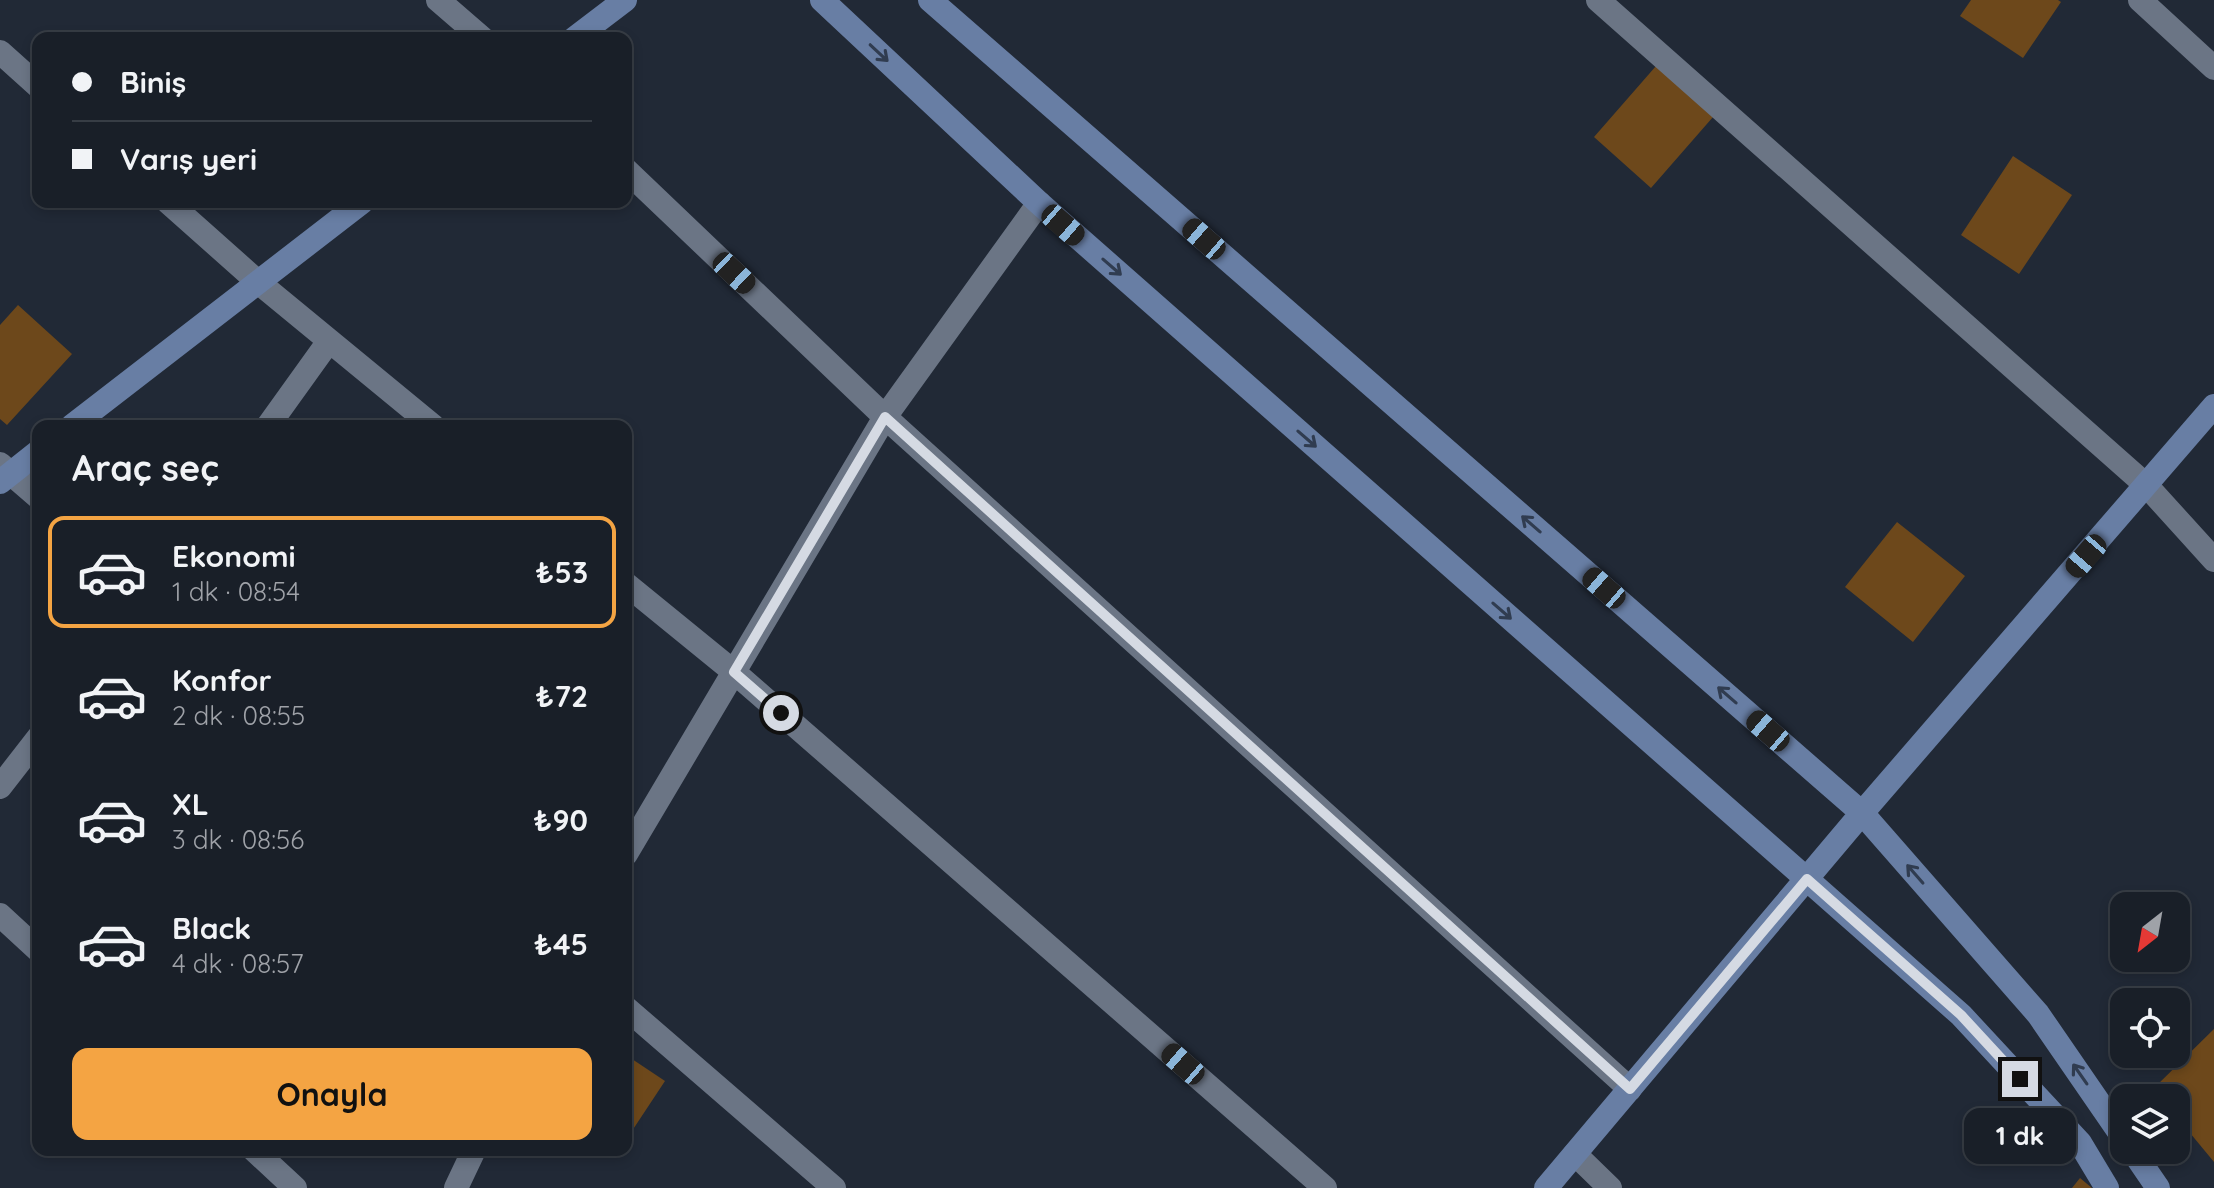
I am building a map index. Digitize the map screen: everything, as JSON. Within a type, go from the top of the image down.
[{"type":"street","points":[[438,0],[475,32]]},
{"type":"street","points":[[583,32],[625,0]]},
{"type":"street","points":[[822,0],[1039,203],[1961,1015],[2080,1143],[2107,1188]]},
{"type":"street","points":[[930,0],[1862,813],[2038,1014],[2110,1119]]},
{"type":"street","points":[[1598,0],[2147,486],[2214,560]]},
{"type":"street","points":[[2140,0],[2214,68]]},
{"type":"street","points":[[0,52],[32,81]]},
{"type":"street","points":[[632,176],[885,417],[1630,1089]]},
{"type":"street","points":[[632,844],[885,417],[1039,203]]},
{"type":"street","points":[[175,208],[258,282],[426,420]]},
{"type":"street","points":[[80,420],[354,208]]},
{"type":"street","points":[[272,420],[329,341]]},
{"type":"street","points":[[1546,1188],[1862,813],[2214,406]]},
{"type":"street","points":[[32,456],[4,473],[32,493]]},
{"type":"street","points":[[632,589],[734,672],[1325,1188]]},
{"type":"street","points":[[0,787],[32,746]]},
{"type":"street","points":[[0,915],[32,944]]},
{"type":"street","points":[[632,1013],[834,1188]]},
{"type":"street","points":[[1575,1154],[1610,1188]]},
{"type":"street","points":[[260,1156],[295,1188]]},
{"type":"street","points":[[456,1188],[471,1156]]},
{"type":"street","points":[[2142,1164],[2158,1188]]},
{"type":"building","points":[[1971,0],[2061,2],[2023,58],[1960,16]]},
{"type":"building","points":[[1656,66],[1713,117],[1651,188],[1594,137]]},
{"type":"building","points":[[2013,156],[2072,195],[2019,274],[1961,235]]},
{"type":"building","points":[[18,305],[72,354],[7,425],[0,419],[0,325]]},
{"type":"building","points":[[1897,522],[1965,576],[1913,642],[1845,587]]},
{"type":"building","points":[[2214,1029],[2214,1162],[2190,1133],[2190,1084],[2158,1084],[2174,1068],[2190,1068],[2190,1053]]},
{"type":"building","points":[[632,1059],[665,1081],[632,1131]]},
{"type":"building","points":[[2080,1178],[2092,1188],[2072,1188]]},
{"type":"route","points":[[781,713],[734,672],[885,417],[1630,1089],[1807,879],[1961,1015],[2020,1079]]}]
